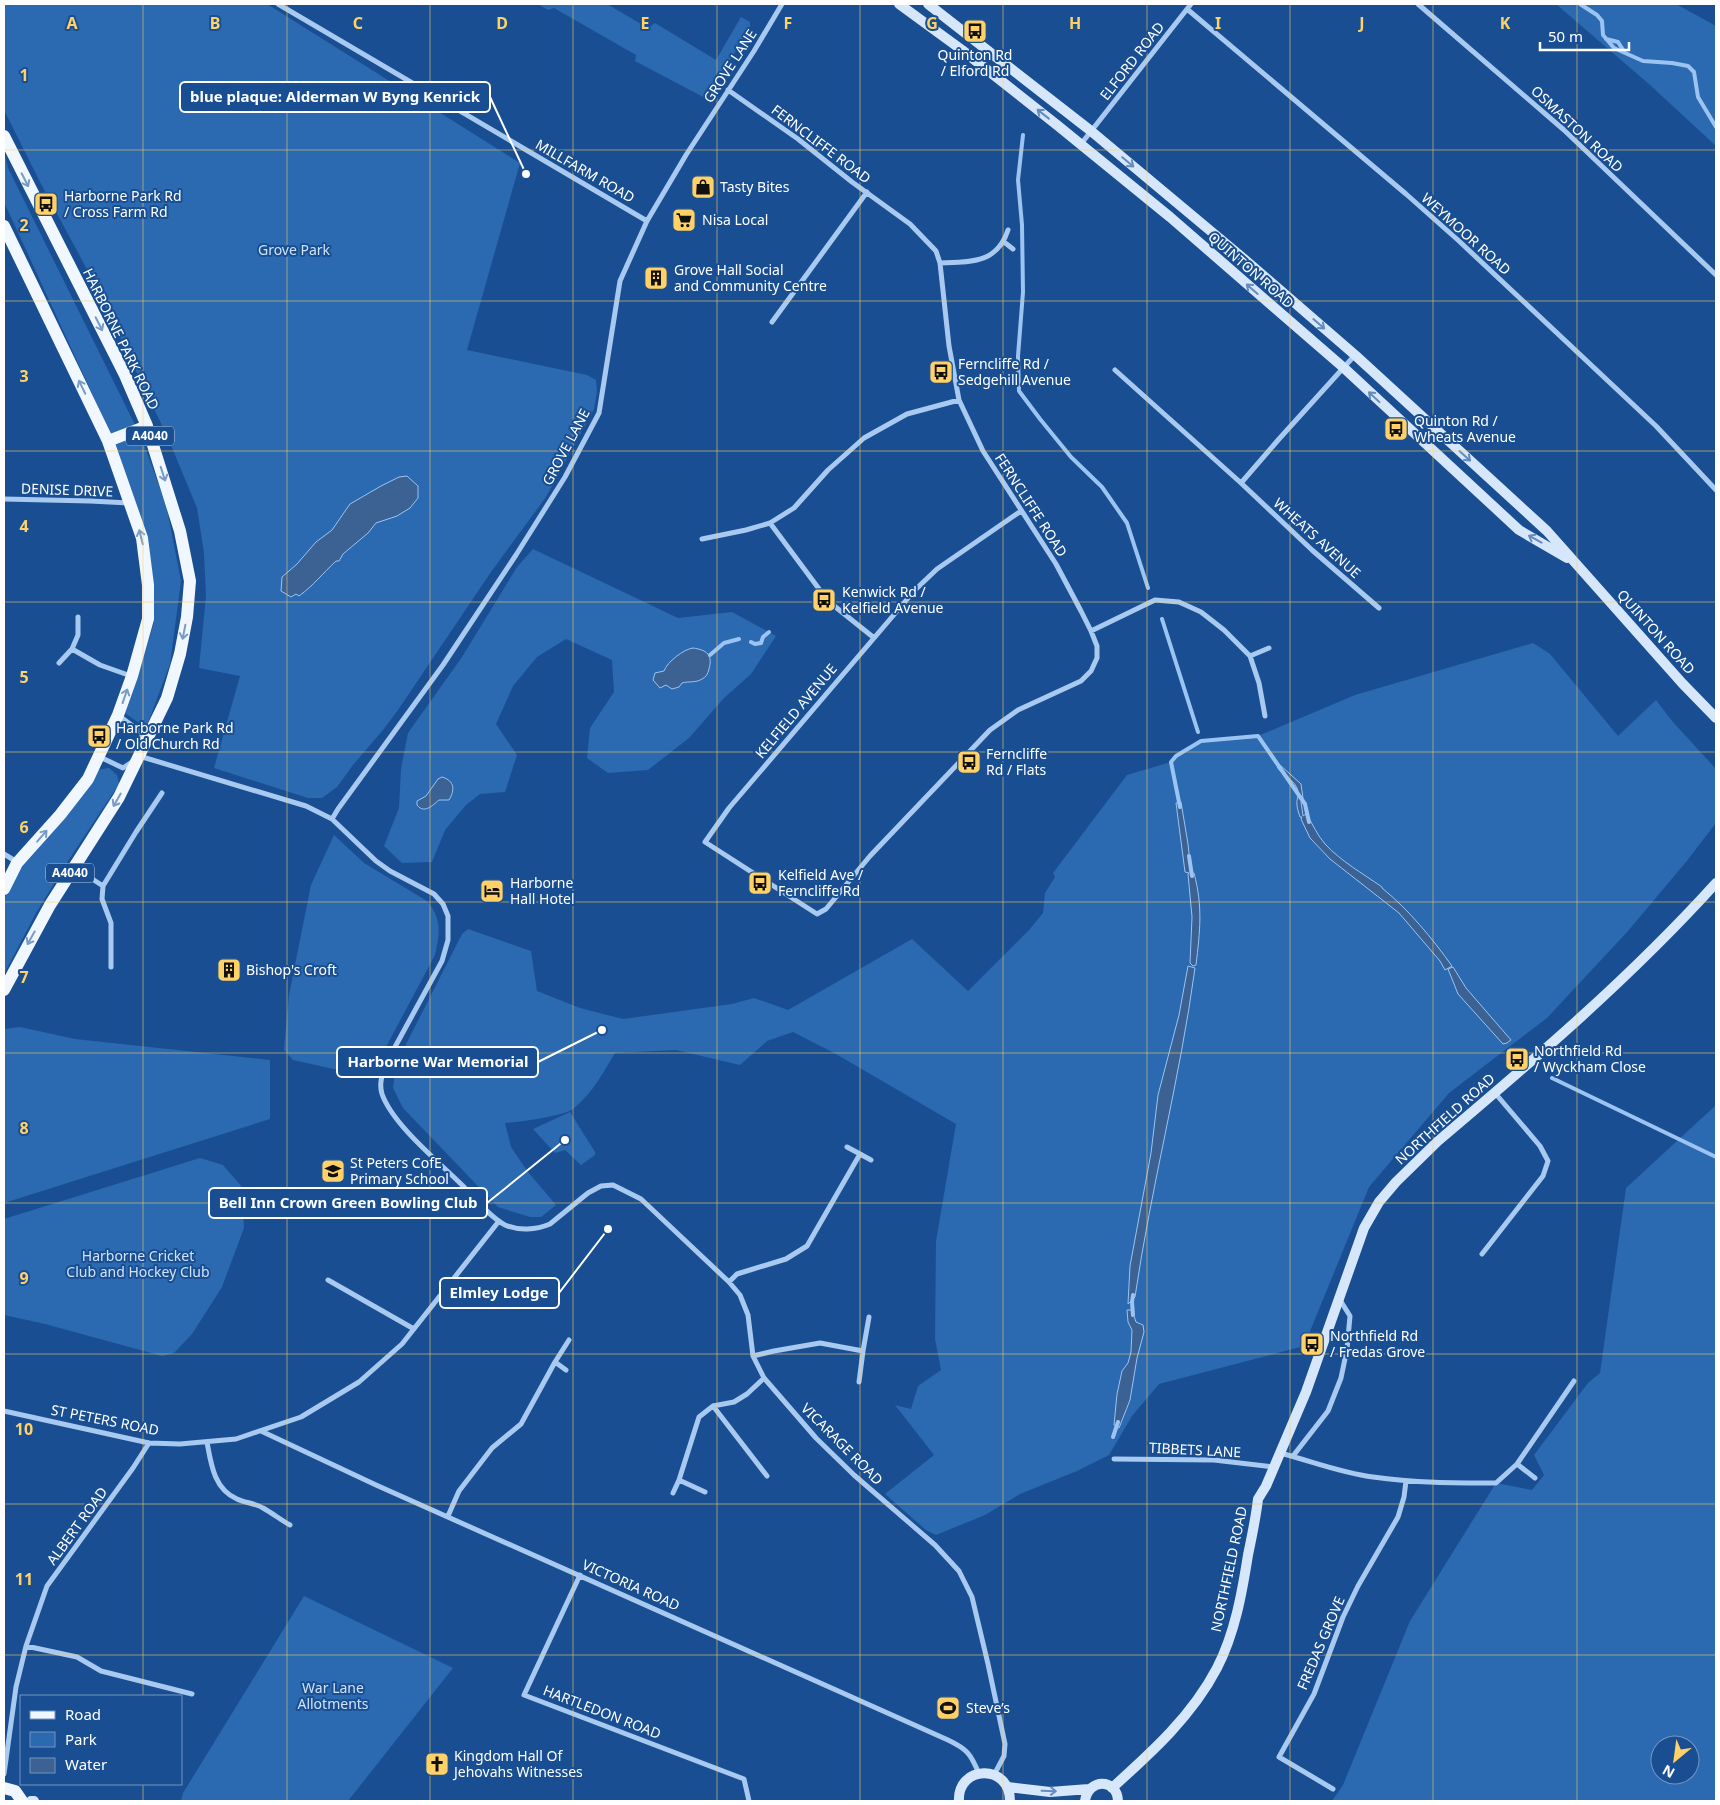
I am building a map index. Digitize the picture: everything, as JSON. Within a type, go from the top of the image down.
[{"type":"main road","name":"HARBORNE PARK ROAD","points":[[4,136],[125,375],[147,426],[177,521],[190,581],[187,617],[167,698],[119,797],[50,904],[4,990]]},
{"type":"main road","name":"A4040","points":[[4,226],[108,441],[142,538],[148,585],[148,619],[132,676],[118,715],[99,757],[88,779],[60,815],[18,863],[4,889]]},
{"type":"main road","points":[[108,441],[147,426]]},
{"type":"main road","points":[[4,1788],[15,1791],[22,1801]]},
{"type":"street","name":"MILLFARM ROAD","points":[[278,4],[647,221]]},
{"type":"street","name":"GROVE LANE","points":[[332,819],[443,664],[516,555],[565,477],[599,413],[620,281],[647,221],[782,4]]},
{"type":"street","name":"QUINTON ROAD","points":[[899,4],[962,50],[1170,217],[1344,368],[1518,530],[1577,564]]},
{"type":"street","name":"QUINTON ROAD","points":[[928,4],[1090,131],[1355,355],[1547,531],[1682,683],[1716,718]]},
{"type":"street","name":"ELFORD ROAD","points":[[1081,144],[1191,4]]},
{"type":"street","name":"OSMASTON ROAD","points":[[1418,4],[1564,130],[1716,275]]},
{"type":"street","name":"WEYMOOR ROAD","points":[[1187,10],[1406,194],[1459,241],[1656,426],[1716,490]]},
{"type":"street","name":"FERNCLIFFE ROAD","points":[[728,90],[798,139],[852,182],[910,224],[936,251],[940,263],[949,346],[959,400],[983,450],[1056,564],[1092,631],[1097,652],[1097,658],[1092,671],[1082,681],[1018,710],[990,730],[870,856],[826,909]]},
{"type":"street","points":[[772,322],[867,192]]},
{"type":"street","points":[[940,263],[980,260],[992,253],[1004,242],[1008,230]]},
{"type":"street","points":[[1004,242],[1014,249]]},
{"type":"street","points":[[1241,482],[1355,355]]},
{"type":"street","name":"WHEATS AVENUE","points":[[1115,370],[1241,482],[1312,550],[1379,608]]},
{"type":"street","points":[[702,539],[770,523],[794,508],[828,470],[864,438],[907,414],[959,400]]},
{"type":"street","name":"DENISE DRIVE","points":[[4,499],[129,503]]},
{"type":"street","name":"KELFIELD AVENUE","points":[[826,909],[818,914],[705,842],[729,808],[915,590],[937,569],[1021,511]]},
{"type":"street","points":[[770,523],[828,601],[873,637]]},
{"type":"street","points":[[1092,631],[1155,600],[1179,602],[1201,612],[1224,630],[1250,656],[1259,683],[1265,716]]},
{"type":"street","points":[[59,663],[72,649],[78,635],[78,617]]},
{"type":"street","points":[[1250,656],[1269,648]]},
{"type":"street","points":[[72,649],[100,665],[132,676]]},
{"type":"street","points":[[99,757],[123,768],[139,756],[142,733],[118,715]]},
{"type":"street","points":[[139,756],[306,806],[332,819],[376,861],[390,871],[434,894],[443,904],[448,916],[448,940],[442,961],[384,1067],[380,1083],[386,1102],[412,1136],[499,1221]]},
{"type":"street","points":[[111,967],[110,923],[102,899],[103,886],[162,793]]},
{"type":"street","points":[[4,854],[18,863]]},
{"type":"street","points":[[74,867],[103,886]]},
{"type":"street","name":"NORTHFIELD ROAD","points":[[1112,1788],[1173,1730],[1200,1696],[1217,1667],[1238,1606],[1258,1498],[1274,1467],[1306,1392],[1364,1228],[1380,1202],[1415,1162],[1590,1010],[1681,922],[1716,883]]},
{"type":"street","points":[[1482,1254],[1543,1176],[1548,1162],[1540,1146],[1495,1093]]},
{"type":"street","points":[[847,1147],[871,1160]]},
{"type":"street","points":[[729,1282],[737,1274],[786,1259],[807,1246],[860,1154]]},
{"type":"street","name":"VICARAGE ROAD","points":[[499,1221],[518,1228],[531,1229],[544,1226],[550,1224],[588,1193],[601,1186],[613,1185],[641,1199],[729,1282],[740,1295],[748,1315],[753,1356],[764,1378],[816,1438],[854,1475],[935,1545],[959,1571],[972,1597],[1005,1744],[1004,1756],[994,1774]]},
{"type":"street","name":"ST PETERS ROAD","points":[[4,1411],[149,1442],[180,1444],[236,1439],[301,1417],[359,1382],[386,1359],[414,1329],[499,1221]]},
{"type":"street","points":[[328,1280],[414,1329]]},
{"type":"street","points":[[1293,1456],[1328,1411],[1341,1378],[1347,1349],[1350,1316],[1339,1300]]},
{"type":"street","points":[[859,1382],[869,1317]]},
{"type":"street","points":[[448,1516],[459,1491],[492,1448],[521,1424],[569,1340]]},
{"type":"street","points":[[753,1356],[774,1350],[820,1343],[863,1351]]},
{"type":"street","points":[[555,1362],[566,1370]]},
{"type":"street","points":[[673,1493],[699,1417],[714,1406],[734,1402],[747,1394],[764,1378]]},
{"type":"street","points":[[1280,1453],[1364,1476],[1406,1481],[1496,1483],[1517,1464],[1574,1381]]},
{"type":"street","points":[[714,1406],[768,1476]]},
{"type":"street","name":"VICTORIA ROAD","points":[[261,1431],[955,1743],[970,1754],[979,1774]]},
{"type":"street","name":"ALBERT ROAD","points":[[4,1774],[16,1687],[26,1646],[47,1586],[133,1468],[149,1442]]},
{"type":"street","points":[[208,1442],[212,1468],[216,1479],[224,1490],[235,1499],[263,1508],[290,1525]]},
{"type":"street","name":"TIBBETS LANE","points":[[1114,1459],[1214,1460],[1274,1467]]},
{"type":"street","points":[[1517,1464],[1535,1478]]},
{"type":"street","points":[[679,1480],[705,1492]]},
{"type":"street","name":"FREDAS GROVE","points":[[1332,1789],[1279,1757],[1314,1694],[1343,1617],[1358,1586],[1398,1517],[1404,1498],[1406,1481]]},
{"type":"street","name":"HARTLEDON ROAD","points":[[580,1575],[524,1695],[744,1778],[749,1801]]},
{"type":"street","points":[[26,1646],[77,1657],[100,1671],[192,1694]]},
{"type":"street","points":[[960,1801],[961,1789],[965,1782],[979,1774],[994,1774],[1004,1782],[1008,1787],[1010,1801]]},
{"type":"street","points":[[1008,1787],[1050,1792],[1089,1789],[1103,1784],[1112,1788],[1116,1793],[1118,1801]]},
{"type":"street","points":[[1085,1801],[1089,1789]]},
{"type":"green space","name":"Grove Park","points":[[4,4],[267,4],[520,163],[467,350],[587,375],[596,380],[597,392],[594,409],[546,497],[491,572],[398,710],[337,787],[322,798],[308,798],[214,768],[240,676],[199,668],[206,596],[204,553],[197,508],[168,438],[90,275],[4,110]]},
{"type":"green space","points":[[538,4],[607,4],[648,28],[655,23],[716,60],[741,17],[750,22],[750,29],[705,98],[635,61],[636,55],[554,8],[548,10]]},
{"type":"green space","points":[[1556,4],[1676,4],[1716,26],[1716,146],[1650,85]]},
{"type":"green space","points":[[4,151],[8,168],[141,437],[166,504],[181,581],[170,664],[146,728],[125,713],[154,623],[152,576],[106,424],[4,202]]},
{"type":"green space","points":[[533,549],[678,618],[732,612],[776,636],[751,674],[724,698],[689,738],[648,770],[608,773],[587,758],[590,728],[614,692],[612,660],[566,639],[537,657],[513,686],[496,724],[517,755],[505,792],[480,794],[466,805],[445,830],[432,862],[402,863],[384,846],[399,808],[401,769],[408,733],[462,657],[517,567]]},
{"type":"green space","points":[[1533,643],[1550,654],[1618,736],[1656,700],[1672,721],[1716,769],[1716,823],[1628,931],[1547,1018],[1449,1093],[1369,1187],[1304,1346],[1159,1384],[1132,1416],[1109,1455],[1077,1471],[1020,1494],[985,1515],[936,1535],[926,1530],[885,1494],[934,1455],[895,1405],[911,1409],[918,1386],[941,1370],[935,1339],[936,1241],[956,1124],[836,1054],[793,1032],[767,1041],[740,1065],[676,1050],[615,1053],[591,1090],[573,1109],[551,1116],[505,1123],[511,1147],[528,1172],[556,1205],[541,1217],[530,1217],[498,1207],[403,1108],[393,1088],[396,1064],[462,934],[468,929],[531,951],[537,991],[580,1008],[623,1019],[732,1004],[754,998],[788,1010],[912,939],[968,991],[1029,930],[1043,913],[1045,893],[1055,877],[1053,873],[1127,775],[1171,762],[1176,756],[1201,741],[1258,736],[1355,695]]},
{"type":"green space","points":[[109,768],[117,775],[119,784],[36,913],[4,974],[4,899],[19,869],[97,770]]},
{"type":"green space","points":[[334,835],[364,863],[427,901],[435,914],[438,926],[439,933],[435,955],[370,1077],[293,1060],[284,1050],[289,995],[311,885]]},
{"type":"green space","points":[[20,1027],[75,1039],[270,1060],[270,1119],[4,1203],[4,1032],[5,1029]]},
{"type":"green space","points":[[1716,1105],[1716,1801],[1332,1801],[1343,1785],[1410,1621],[1496,1483],[1532,1490],[1544,1475],[1534,1455],[1588,1383],[1600,1373],[1626,1188]]},
{"type":"green space","points":[[570,1112],[595,1152],[595,1155],[581,1165],[565,1150],[555,1153],[533,1129]]},
{"type":"green space","name":"Harborne Cricket Club and Hockey Club","points":[[200,1158],[223,1165],[242,1187],[244,1228],[222,1287],[192,1334],[174,1353],[162,1356],[45,1324],[4,1315],[4,1219]]},
{"type":"green space","name":"War Lane Allotments","points":[[304,1596],[453,1668],[348,1801],[181,1801],[183,1793]]},
{"type":"water","points":[[407,476],[418,486],[418,498],[410,508],[397,516],[376,523],[368,533],[343,554],[339,561],[336,561],[314,584],[299,596],[296,594],[291,597],[281,591],[282,577],[297,564],[316,542],[332,530],[350,504],[399,477]]},
{"type":"water","points":[[693,648],[708,654],[710,664],[706,676],[697,681],[682,683],[679,687],[672,689],[666,685],[660,688],[653,680],[655,673],[664,671],[676,656]]},
{"type":"water","points":[[1280,765],[1301,784],[1303,816],[1306,814],[1325,844],[1345,862],[1382,887],[1402,906],[1452,966],[1445,970],[1440,961],[1399,913],[1330,859],[1310,838],[1298,810],[1297,788],[1277,767]]},
{"type":"water","points":[[442,777],[452,783],[453,786],[449,800],[439,800],[431,807],[420,808],[417,805],[417,801],[426,796],[438,779]]},
{"type":"water","points":[[1181,802],[1191,873],[1194,873],[1200,908],[1196,965],[1193,966],[1190,963],[1192,917],[1189,873],[1185,872],[1176,803]]},
{"type":"water","points":[[1188,966],[1195,968],[1182,1051],[1149,1215],[1135,1297],[1128,1304],[1130,1266],[1151,1153],[1158,1095],[1179,1015]]},
{"type":"water","points":[[1453,967],[1466,988],[1511,1040],[1503,1044],[1458,994],[1448,969]]},
{"type":"water","points":[[1127,1310],[1132,1310],[1136,1322],[1143,1325],[1144,1332],[1137,1358],[1130,1400],[1119,1428],[1114,1425],[1117,1394],[1122,1371],[1128,1363],[1131,1352],[1132,1330],[1128,1322]]},
{"type":"waterway","points":[[1580,4],[1597,15],[1602,21],[1603,35],[1614,48],[1643,61],[1688,66],[1694,72],[1698,97],[1716,127]]},
{"type":"waterway","points":[[1606,39],[1618,42],[1625,53]]},
{"type":"waterway","points":[[1023,135],[1018,180],[1022,225],[1023,292],[1018,356],[1019,391],[1071,457],[1102,487],[1127,523],[1148,588]]},
{"type":"waterway","points":[[1162,619],[1198,732]]},
{"type":"waterway","points":[[751,642],[755,644],[761,643],[763,637],[769,632]]},
{"type":"waterway","points":[[710,655],[724,643],[739,639]]},
{"type":"waterway","points":[[1180,807],[1171,762],[1176,756],[1201,741],[1258,736],[1305,804],[1309,822]]},
{"type":"waterway","points":[[1189,856],[1192,876]]},
{"type":"waterway","points":[[1552,1078],[1716,1157]]},
{"type":"waterway","points":[[1133,1295],[1133,1315]]},
{"type":"waterway","points":[[1113,1437],[1118,1422]]},
{"type":"place","name":"Quinton Rd / Elford Rd","points":[[975,31]]},
{"type":"place","name":"blue plaque: Alderman W Byng Kenrick","points":[[526,174]]},
{"type":"place","name":"Tasty Bites","points":[[703,187]]},
{"type":"place","name":"Harborne Park Rd / Cross Farm Rd","points":[[46,204]]},
{"type":"place","name":"Nisa Local","points":[[684,220]]},
{"type":"place","name":"Grove Hall Social and Community Centre","points":[[656,278]]},
{"type":"place","name":"Ferncliffe Rd / Sedgehill Avenue","points":[[941,372]]},
{"type":"place","name":"Quinton Rd / Wheats Avenue","points":[[1396,429]]},
{"type":"place","name":"Kenwick Rd / Kelfield Avenue","points":[[824,600]]},
{"type":"place","name":"Harborne Park Rd / Old Church Rd","points":[[99,736]]},
{"type":"place","name":"Ferncliffe Rd / Flats","points":[[969,762]]},
{"type":"place","name":"Kelfield Ave / Ferncliffe Rd","points":[[760,883]]},
{"type":"place","name":"Harborne Hall Hotel","points":[[492,891]]},
{"type":"place","name":"Bishop's Croft","points":[[229,970]]},
{"type":"place","name":"Harborne War Memorial","points":[[602,1030]]},
{"type":"place","name":"Northfield Rd / Wyckham Close","points":[[1517,1059]]},
{"type":"place","name":"Bell Inn Crown Green Bowling Club","points":[[565,1140]]},
{"type":"place","name":"St Peters CofE Primary School","points":[[333,1171]]},
{"type":"place","name":"Elmley Lodge","points":[[608,1229]]},
{"type":"place","name":"Northfield Rd / Fredas Grove","points":[[1312,1344]]},
{"type":"place","name":"Steve’s","points":[[948,1708]]},
{"type":"place","name":"Kingdom Hall Of Jehovahs Witnesses","points":[[437,1764]]}]
